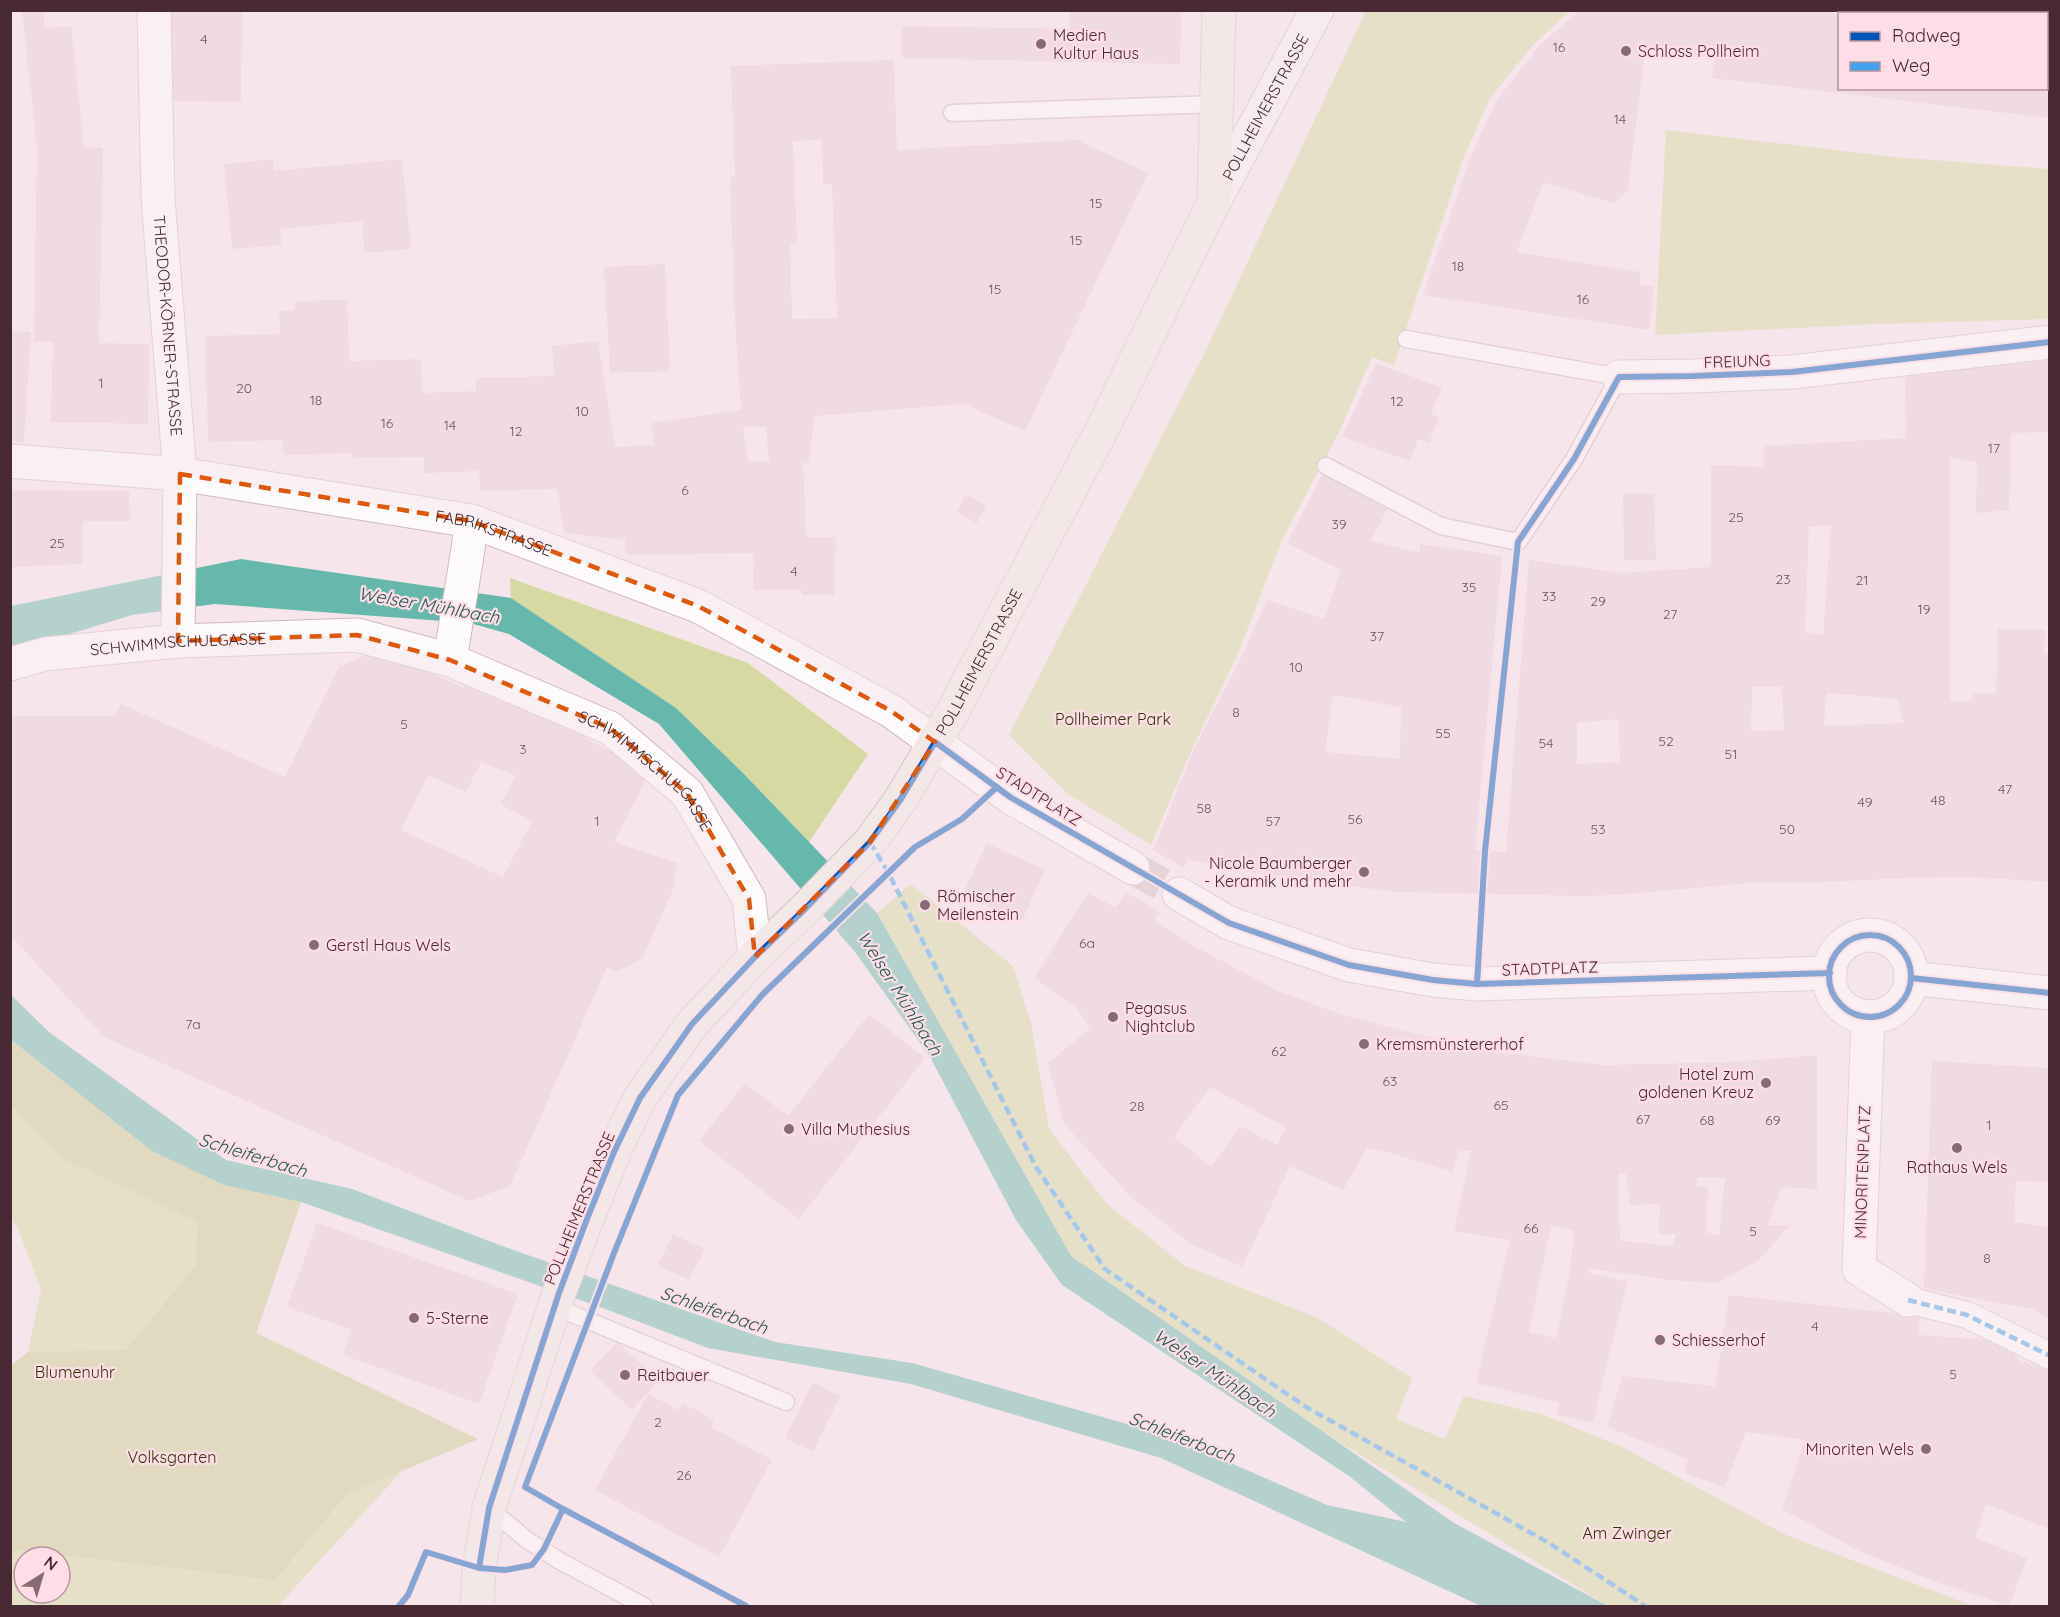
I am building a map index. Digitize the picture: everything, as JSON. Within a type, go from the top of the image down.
[{"type":"main road","name":"POLLHEIMERSTRASSE","points":[[1214,202],[1220,10]]},
{"type":"main road","name":"POLLHEIMERSTRASSE","points":[[477,1606],[479,1568],[489,1508],[557,1300],[614,1152],[640,1098],[692,1024],[755,957],[870,842],[901,799],[935,742],[1099,435],[1214,202],[1317,10]]},
{"type":"street","name":"THEODOR-KÖRNER-STRASSE","points":[[154,10],[158,198],[180,474],[177,553],[178,630]]},
{"type":"street","name":"FREIUNG","points":[[1619,377],[1792,372],[2049,342]]},
{"type":"street","name":"FABRIKSTRASSE","points":[[10,461],[180,474],[470,535],[698,606],[891,711],[935,742]]},
{"type":"street","points":[[450,660],[470,535]]},
{"type":"street","name":"SCHWIMMSCHULGASSE","points":[[10,664],[45,654],[178,630],[357,635],[450,660],[610,728],[687,793],[749,899],[755,957]]},
{"type":"street","name":"STADTPLATZ","points":[[935,742],[1010,797],[1133,868]]},
{"type":"street","name":"STADTPLATZ","points":[[1179,894],[1229,923],[1349,966],[1433,980],[1477,984],[1830,973]]},
{"type":"street","points":[[1866,935],[1880,936],[1893,942],[1904,951],[1910,964],[1911,978],[1902,1002],[1892,1011],[1881,1016],[1868,1017],[1856,1014],[1835,998],[1830,973],[1833,959],[1840,948],[1852,939],[1866,935]]},
{"type":"street","points":[[1911,978],[2049,993]]},
{"type":"street","name":"MINORITENPLATZ","points":[[1868,1017],[1859,1269],[1908,1300]]},
{"type":"street","points":[[1908,1300],[1968,1315],[2049,1356]]},
{"type":"lane","points":[[952,114],[1217,104]]},
{"type":"lane","name":"FREIUNG","points":[[1406,339],[1619,377]]},
{"type":"lane","points":[[1326,466],[1441,526],[1518,542],[1574,459],[1619,377]]},
{"type":"lane","points":[[557,1300],[786,1402]]},
{"type":"lane","points":[[489,1508],[527,1540],[644,1606]]},
{"type":"highlighted area","points":[[180,474],[471,521],[698,606],[891,711],[935,742],[870,842],[755,957],[749,899],[687,793],[610,728],[450,660],[357,635],[178,641]]},
{"type":"green space","name":"Pollheimer Park","points":[[1366,11],[1570,11],[1534,44],[1490,98],[1463,159],[1394,365],[1372,357],[1338,434],[1282,540],[1236,659],[1192,749],[1151,845],[1068,794],[1009,735],[1207,348]]},
{"type":"green space","points":[[1666,130],[1895,157],[2049,169],[2049,319],[1877,324],[1655,335]]},
{"type":"green space","points":[[510,578],[748,663],[868,754],[809,842],[676,708],[511,598]]},
{"type":"green space","name":"Am Zwinger","points":[[911,884],[1013,966],[1031,1023],[1049,1129],[1108,1205],[1185,1266],[1316,1317],[1412,1378],[1396,1419],[1445,1439],[1464,1396],[1544,1415],[1622,1447],[1786,1535],[1973,1606],[1608,1606],[1326,1434],[1071,1256],[1032,1192],[877,913]]},
{"type":"green space","name":"Volksgarten","points":[[10,1040],[152,1151],[224,1185],[301,1202],[256,1333],[478,1439],[347,1494],[275,1580],[72,1556],[72,1545],[12,1545],[11,1551],[11,1366],[28,1352],[126,1350],[195,1266],[198,1222],[65,1160],[11,1106]]},
{"type":"green space","name":"Volksgarten","points":[[11,1040],[152,1151],[301,1202],[256,1333],[478,1439],[402,1471],[278,1606],[11,1606],[11,1366],[28,1352],[41,1290],[18,1229],[11,1219]]},
{"type":"water","name":"Welser Mühlbach","points":[[241,559],[511,598],[676,708],[743,773],[877,913],[1071,1256],[1454,1523],[1608,1606],[1481,1606],[1161,1458],[911,1384],[708,1348],[608,1310],[301,1202],[224,1185],[152,1151],[11,1040],[10,994],[49,1032],[226,1160],[352,1189],[502,1246],[775,1342],[912,1363],[1166,1435],[1327,1505],[1406,1522],[1349,1476],[1062,1285],[1016,1220],[929,1055],[855,952],[659,724],[509,634],[470,623],[215,604],[132,615],[11,652],[11,606]]},
{"type":"building","points":[[22,10],[43,10],[45,28],[71,26],[84,147],[103,148],[99,343],[149,344],[148,424],[51,422],[53,342],[34,342],[37,147]]},
{"type":"building","points":[[168,10],[242,10],[241,102],[167,101]]},
{"type":"building","name":"Medien Kultur Haus","points":[[1070,10],[1181,10],[1180,64],[902,58],[902,26],[1070,29]]},
{"type":"building","points":[[1580,10],[1813,10],[1838,14],[1838,90],[2048,90],[2049,37],[2049,118],[1712,78],[1715,58],[1645,51],[1628,191],[1613,203],[1543,182],[1517,252],[1640,272],[1640,286],[1654,286],[1649,330],[1423,295],[1469,160],[1496,101],[1538,47]]},
{"type":"building","points":[[894,60],[897,150],[1077,140],[1148,173],[1025,431],[964,404],[814,416],[809,463],[803,463],[806,537],[836,537],[834,595],[802,595],[802,590],[753,590],[754,553],[626,555],[625,540],[564,533],[557,489],[480,491],[479,471],[424,473],[424,457],[352,458],[352,453],[284,455],[283,440],[208,442],[205,336],[280,334],[279,311],[295,310],[295,301],[347,300],[349,361],[421,359],[422,393],[476,391],[476,378],[554,376],[552,346],[598,341],[615,447],[654,445],[651,423],[741,410],[730,177],[735,177],[731,66]],"holes":[[[822,140],[823,184],[832,184],[837,318],[792,319],[790,243],[797,243],[793,141]],[[743,427],[766,427],[769,462],[748,462]]]},
{"type":"building","points":[[273,159],[274,171],[402,159],[411,249],[365,253],[362,221],[280,229],[282,245],[232,249],[224,164]]},
{"type":"building","points":[[665,264],[670,371],[610,373],[604,267]]},
{"type":"building","points":[[10,331],[31,332],[24,442],[10,441]]},
{"type":"building","points":[[2049,360],[2049,432],[2011,433],[2009,510],[1976,513],[1977,462],[1950,457],[1950,702],[1973,700],[1973,693],[1996,694],[1998,629],[2045,630],[2044,653],[2049,654],[2049,882],[1969,877],[1906,878],[1750,883],[1617,895],[1580,896],[1395,892],[1227,869],[1188,859],[1184,868],[1153,850],[1193,751],[1239,662],[1267,600],[1324,619],[1341,570],[1287,543],[1323,473],[1389,506],[1371,541],[1420,553],[1420,544],[1502,556],[1475,850],[1506,852],[1529,560],[1622,573],[1711,567],[1711,465],[1763,467],[1765,446],[1906,438],[1905,366]],"holes":[[[1831,525],[1823,635],[1805,633],[1809,527]],[[1782,686],[1784,730],[1751,731],[1752,687]],[[1826,693],[1898,699],[1904,723],[1824,726]],[[1333,695],[1401,707],[1400,759],[1325,752]],[[1619,719],[1620,762],[1577,764],[1577,723]]]},
{"type":"building","points":[[1376,363],[1442,388],[1431,414],[1439,417],[1429,443],[1418,439],[1410,461],[1342,437]]},
{"type":"building","points":[[10,490],[129,491],[130,521],[83,521],[82,564],[10,567]]},
{"type":"building","points":[[966,494],[986,505],[977,523],[957,512]]},
{"type":"building","points":[[1623,494],[1654,494],[1656,560],[1624,560]]},
{"type":"building","name":"Gerstl Haus Wels","points":[[379,649],[463,688],[472,678],[589,732],[587,739],[650,772],[614,842],[677,863],[673,890],[642,959],[616,972],[607,967],[510,1186],[469,1201],[104,1037],[10,935],[10,716],[115,716],[121,704],[285,777],[339,667]],"holes":[[[481,762],[516,776],[500,804],[532,821],[503,877],[401,830],[428,775],[466,792]]]},
{"type":"building","points":[[987,843],[1045,870],[1022,921],[963,894]]},
{"type":"building","points":[[1088,893],[1116,908],[1127,893],[1160,912],[1154,921],[1194,946],[1276,990],[1343,1015],[1478,1050],[1604,1065],[1732,1062],[1817,1055],[1817,1189],[1781,1187],[1768,1225],[1790,1225],[1759,1260],[1717,1283],[1669,1280],[1588,1268],[1590,1273],[1627,1282],[1593,1423],[1556,1414],[1559,1403],[1476,1383],[1510,1240],[1454,1231],[1471,1151],[1459,1151],[1453,1172],[1367,1148],[1343,1190],[1290,1166],[1242,1267],[1191,1244],[1133,1199],[1064,1124],[1048,1063],[1090,1028],[1076,1007],[1034,978]],"holes":[[[1210,1087],[1286,1127],[1277,1145],[1240,1126],[1211,1167],[1174,1137]],[[1618,1173],[1626,1174],[1630,1205],[1660,1204],[1659,1234],[1676,1234],[1673,1246],[1620,1241]],[[1697,1177],[1725,1178],[1719,1236],[1706,1232],[1708,1186],[1697,1187]],[[1551,1225],[1574,1231],[1570,1272],[1556,1338],[1529,1332]]]},
{"type":"building","name":"Villa Muthesius","points":[[869,1014],[925,1058],[799,1219],[699,1141],[745,1083],[788,1116]]},
{"type":"building","points":[[1932,1061],[2049,1068],[2049,1182],[2016,1181],[2014,1222],[2049,1227],[2049,1320],[2032,1309],[1924,1289]]},
{"type":"building","name":"5-Sterne","points":[[317,1223],[518,1294],[479,1404],[343,1355],[352,1330],[287,1307]]},
{"type":"building","points":[[673,1234],[705,1249],[689,1280],[658,1265]]},
{"type":"building","name":"Minoriten Wels","points":[[1729,1295],[1920,1316],[1918,1335],[2005,1341],[2020,1361],[2049,1370],[2049,1529],[1986,1504],[1975,1538],[2027,1558],[2009,1606],[1936,1582],[1859,1551],[1782,1509],[1805,1440],[1746,1432],[1724,1487],[1685,1473],[1688,1459],[1607,1427],[1622,1376],[1715,1386]]},
{"type":"building","name":"Reitbauer","points":[[617,1342],[659,1380],[632,1410],[590,1371]]},
{"type":"building","points":[[813,1382],[840,1396],[813,1452],[785,1438]]},
{"type":"building","points":[[648,1394],[679,1410],[683,1403],[714,1420],[711,1427],[772,1460],[719,1557],[595,1490]]},
{"type":"tunnel","points":[[1133,868],[1179,894]]},
{"type":"marked path","points":[[870,842],[889,874],[1036,1167],[1105,1269],[1306,1407],[1549,1543],[1645,1606]]},
{"type":"marked path","points":[[1908,1300],[1967,1315],[2050,1356]]},
{"type":"cycle path","points":[[1477,984],[1485,851],[1518,542],[1574,459],[1619,377],[1792,372],[2050,342]]},
{"type":"cycle path","points":[[479,1568],[489,1508],[559,1293],[614,1152],[640,1098],[692,1024],[755,957],[870,842],[901,799],[935,742],[1010,797],[1229,923],[1349,965],[1433,980],[1477,984],[1830,973]]},
{"type":"cycle path","points":[[746,1606],[525,1487],[614,1253],[678,1095],[762,995],[915,847],[962,819],[997,787]]},
{"type":"cycle path","points":[[1870,935],[1886,938],[1899,947],[1908,960],[1911,976],[1908,992],[1899,1005],[1886,1014],[1870,1017],[1854,1014],[1841,1005],[1832,992],[1829,976],[1832,960],[1841,947],[1854,938],[1870,935]]},
{"type":"cycle path","points":[[1911,978],[2050,993]]},
{"type":"cycle path","points":[[399,1606],[408,1595],[426,1552],[479,1568],[505,1570],[532,1565],[544,1549],[563,1509]]},
{"type":"place","name":"Medien Kultur Haus","points":[[1041,44]]},
{"type":"place","name":"Schloss Pollheim","points":[[1626,51]]},
{"type":"place","name":"Nicole Baumberger - Keramik und mehr","points":[[1364,872]]},
{"type":"place","name":"Römischer Meilenstein","points":[[925,905]]},
{"type":"place","name":"Gerstl Haus Wels","points":[[314,945]]},
{"type":"place","name":"Pegasus Nightclub","points":[[1113,1017]]},
{"type":"place","name":"Kremsmünstererhof","points":[[1364,1044]]},
{"type":"place","name":"Hotel zum goldenen Kreuz","points":[[1766,1083]]},
{"type":"place","name":"Villa Muthesius","points":[[789,1129]]},
{"type":"place","name":"Rathaus Wels","points":[[1957,1148]]},
{"type":"place","name":"5-Sterne","points":[[414,1318]]},
{"type":"place","name":"Schiesserhof","points":[[1660,1340]]},
{"type":"place","name":"Reitbauer","points":[[625,1375]]},
{"type":"place","name":"Minoriten Wels","points":[[1926,1449]]},
{"type":"water label","name":"Schleiferbach","points":[[253,1155]]},
{"type":"water label","name":"Schleiferbach","points":[[714,1310]]},
{"type":"water label","name":"Schleiferbach","points":[[1182,1437]]},
{"type":"park label","name":"Blumenuhr","points":[[75,1372]]}]
